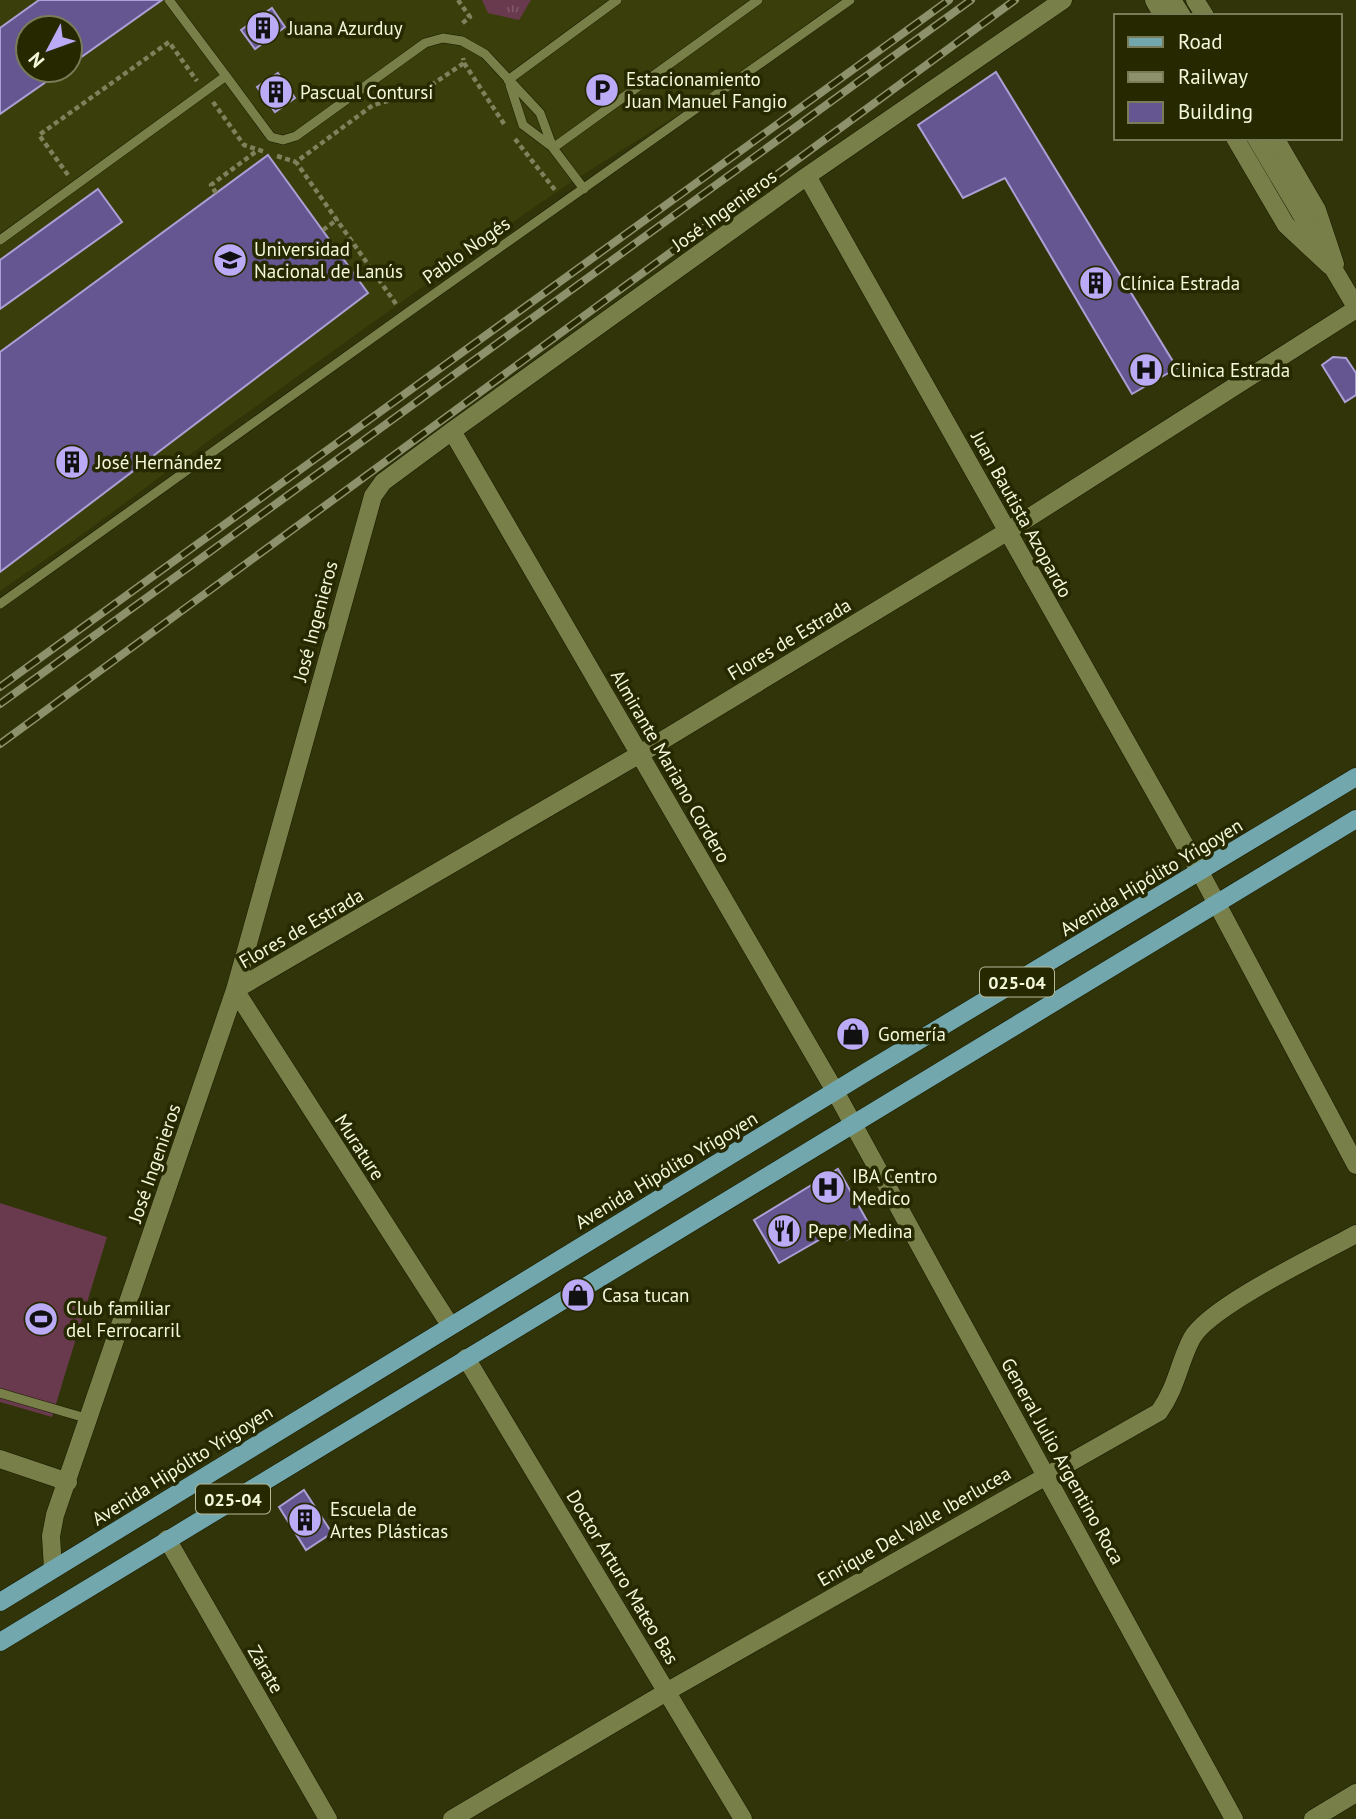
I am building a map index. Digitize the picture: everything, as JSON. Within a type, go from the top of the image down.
[{"type":"main road","name":"Avenida Hipólito Yrigoyen","points":[[0,1602],[450,1325],[1356,777]]},
{"type":"main road","name":"025-04","points":[[0,1642],[1356,819]]},
{"type":"street","name":"José Ingenieros","points":[[53,1569],[51,1536],[55,1515],[235,990],[373,496],[383,482],[807,176],[1063,0]]},
{"type":"street","points":[[1236,140],[1286,225],[1338,274]]},
{"type":"street","points":[[1257,140],[1356,308]]},
{"type":"street","points":[[1276,140],[1317,210],[1338,274]]},
{"type":"street","name":"Juan Bautista Azopardo","points":[[807,176],[1200,873],[1356,1165]]},
{"type":"street","name":"Flores de Estrada","points":[[235,990],[640,754],[1008,531],[1356,308]]},
{"type":"street","name":"Almirante Mariano Cordero","points":[[453,431],[853,1124]]},
{"type":"street","name":"Murature","points":[[235,990],[450,1325]]},
{"type":"street","name":"General Julio Argentino Roca","points":[[853,1124],[1234,1819]]},
{"type":"street","name":"Enrique Del Valle Iberlucea","points":[[452,1819],[668,1691],[1160,1412],[1168,1399],[1192,1338],[1204,1321],[1356,1234]]},
{"type":"street","name":"Doctor Arturo Mateo Bas","points":[[466,1358],[743,1819]]},
{"type":"street","points":[[0,1459],[68,1482]]},
{"type":"street","name":"Zárate","points":[[167,1539],[328,1819]]},
{"type":"street","points":[[1313,1819],[1356,1793]]},
{"type":"lane","points":[[169,0],[271,137],[283,139],[296,136],[425,43],[443,38],[462,41],[485,54],[540,113],[553,148],[584,190]]},
{"type":"lane","points":[[508,80],[617,0]]},
{"type":"lane","points":[[553,148],[758,0]]},
{"type":"lane","name":"Pablo Nogés","points":[[0,604],[410,310],[584,190],[850,0]]},
{"type":"lane","points":[[0,240],[226,76]]},
{"type":"lane","points":[[508,80],[523,125],[553,148]]},
{"type":"lane","points":[[0,1393],[89,1419]]},
{"type":"path","points":[[397,305],[296,162],[373,105],[421,92],[464,63],[460,25],[470,16],[458,0]]},
{"type":"path","points":[[216,194],[211,185],[258,150]]},
{"type":"path","points":[[323,230],[338,219]]},
{"type":"shaded area","name":"Universidad Nacional de Lanús","points":[[0,0],[841,0],[705,98],[523,215],[0,591]]},
{"type":"green space","points":[[482,0],[531,0],[519,20],[488,13]]},
{"type":"green space","name":"Club familiar del Ferrocarril","points":[[0,1203],[107,1237],[52,1417],[0,1402]]},
{"type":"building","points":[[39,0],[162,0],[84,55],[84,14],[20,14]]},
{"type":"building","name":"Juana Azurduy","points":[[272,8],[285,27],[255,49],[241,30]]},
{"type":"building","points":[[14,18],[14,84],[43,84],[0,114],[0,28]]},
{"type":"building","name":"Clínica Estrada","points":[[996,72],[1177,368],[1132,394],[1005,178],[963,198],[918,125]]},
{"type":"building","name":"Pascual Contursi","points":[[278,73],[295,98],[275,112],[257,87]]},
{"type":"building","name":"José Hernández","points":[[268,155],[368,293],[0,572],[0,352]]},
{"type":"building","points":[[98,189],[122,222],[0,309],[0,260]]},
{"type":"building","points":[[1333,357],[1346,358],[1356,373],[1356,395],[1345,402],[1322,365]]},
{"type":"building","points":[[838,1169],[870,1226],[846,1240],[840,1228],[779,1263],[754,1220]]},
{"type":"building","name":"Escuela de Artes Plásticas","points":[[304,1490],[332,1533],[306,1550],[279,1507]]},
{"type":"railway","points":[[0,687],[949,0]]},
{"type":"railway","points":[[0,704],[971,0]]},
{"type":"railway","points":[[0,744],[1015,0]]},
{"type":"place","name":"Juana Azurduy","points":[[263,28]]},
{"type":"place","name":"Estacionamiento Juan Manuel Fangio","points":[[602,90]]},
{"type":"place","name":"Pascual Contursi","points":[[276,92]]},
{"type":"place","name":"Universidad Nacional de Lanús","points":[[230,260]]},
{"type":"place","name":"Clínica Estrada","points":[[1096,283]]},
{"type":"place","name":"Clinica Estrada","points":[[1146,370]]},
{"type":"place","name":"José Hernández","points":[[72,462]]},
{"type":"place","name":"Gomería","points":[[853,1034]]},
{"type":"place","name":"IBA Centro Medico","points":[[828,1187]]},
{"type":"place","name":"Pepe Medina","points":[[784,1231]]},
{"type":"place","name":"Casa tucan","points":[[578,1295]]},
{"type":"place","name":"Club familiar del Ferrocarril","points":[[41,1319]]},
{"type":"place","name":"Escuela de Artes Plásticas","points":[[305,1520]]}]
